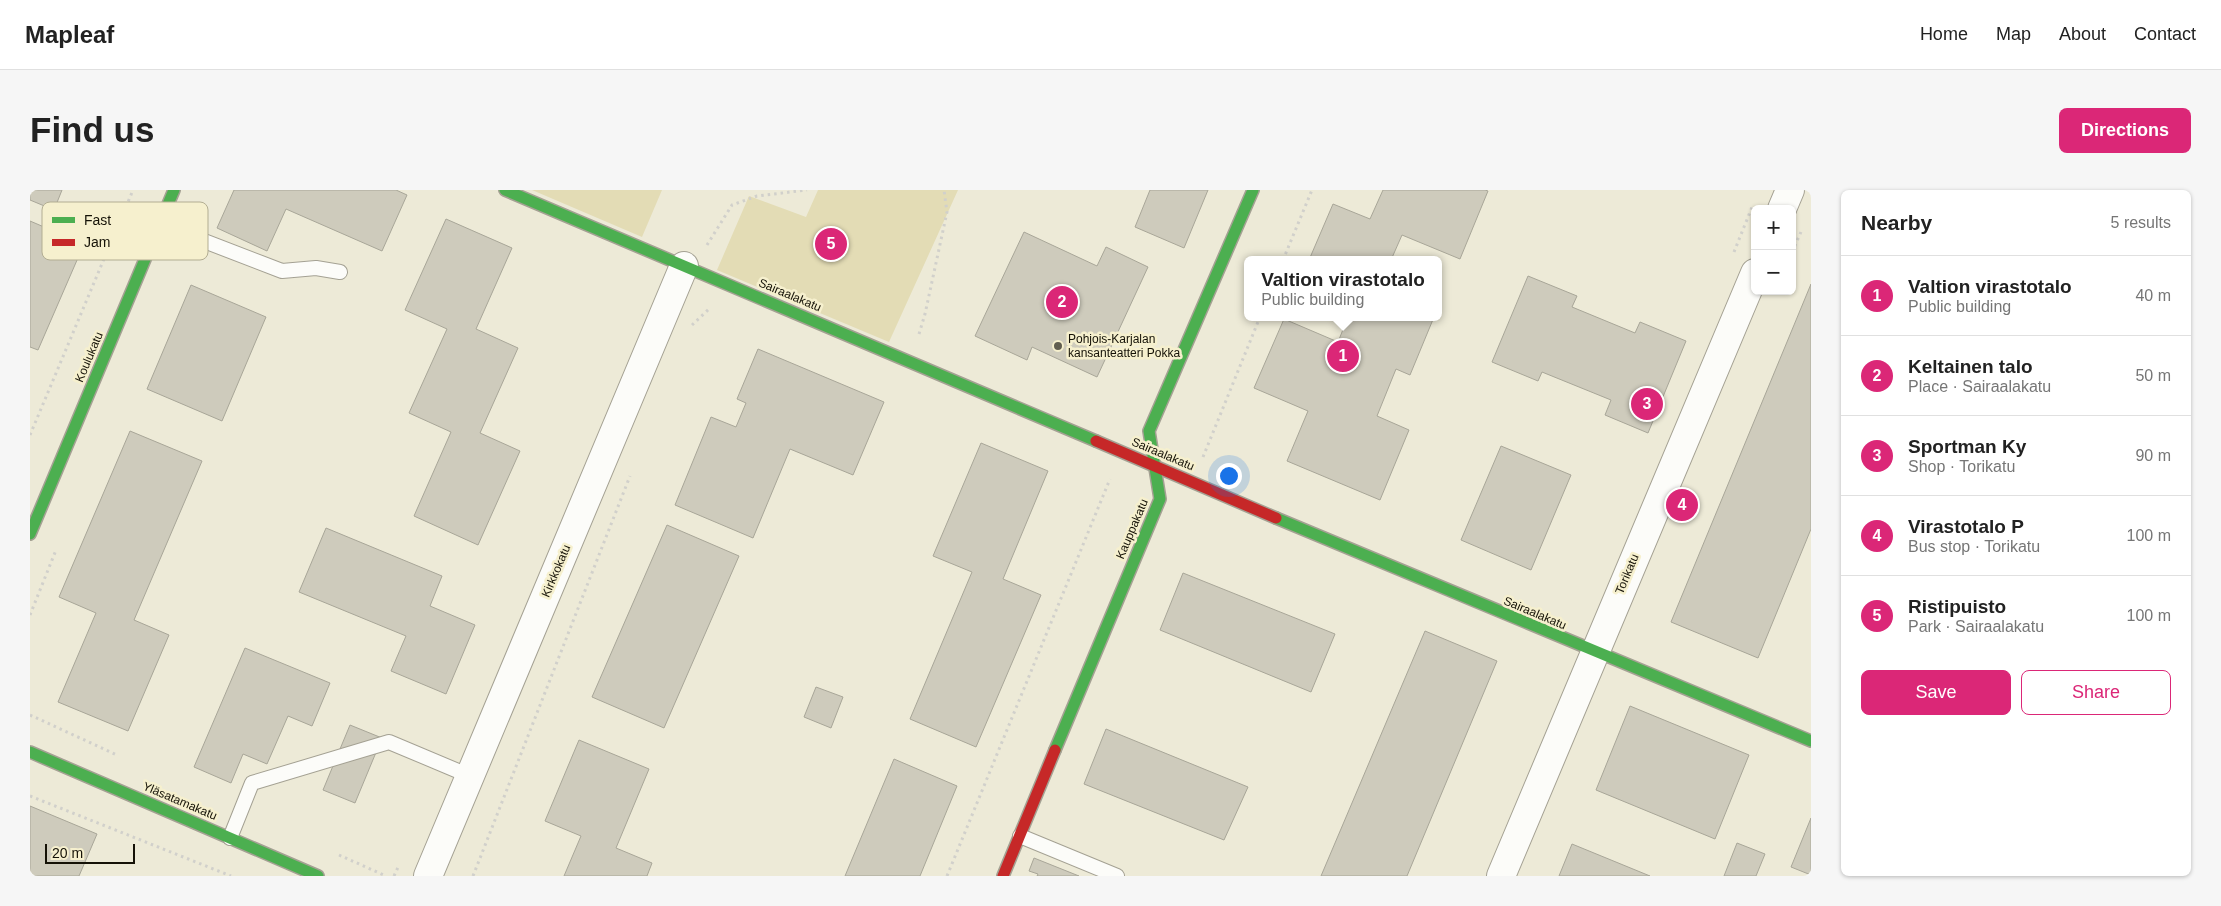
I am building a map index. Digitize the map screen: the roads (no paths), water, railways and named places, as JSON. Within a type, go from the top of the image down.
[{"type":"street","name":"Koulukatu","points":[[169,202],[174,190]]},
{"type":"street","name":"Sairaalakatu","points":[[505,190],[1594,652],[1811,741]]},
{"type":"street","name":"Kauppakatu","points":[[1003,876],[1160,499],[1149,431],[1253,190]]},
{"type":"street","points":[[1784,205],[1790,190]]},
{"type":"street","name":"Koulukatu","points":[[30,534],[145,260]]},
{"type":"street","name":"Kirkkokatu","points":[[428,876],[684,266]]},
{"type":"street","name":"Torikatu","points":[[1501,876],[1751,282]]},
{"type":"street","name":"Yläsatamakatu","points":[[30,752],[318,876]]},
{"type":"lane","points":[[208,242],[282,271],[316,268],[340,272]]},
{"type":"lane","points":[[230,838],[252,783],[389,742],[470,776]]},
{"type":"lane","points":[[1020,836],[1117,876]]},
{"type":"place","name":"Ristipuisto","points":[[831,244]]},
{"type":"place","name":"Keltainen talo","points":[[1062,302]]},
{"type":"place","name":"Pohjois-Karjalan kansanteatteri Pokka","points":[[1058,346]]},
{"type":"place","name":"Valtion virastotalo","points":[[1343,356]]},
{"type":"place","name":"Sportman Ky","points":[[1647,404]]},
{"type":"place","name":"Virastotalo P","points":[[1682,505]]}]
